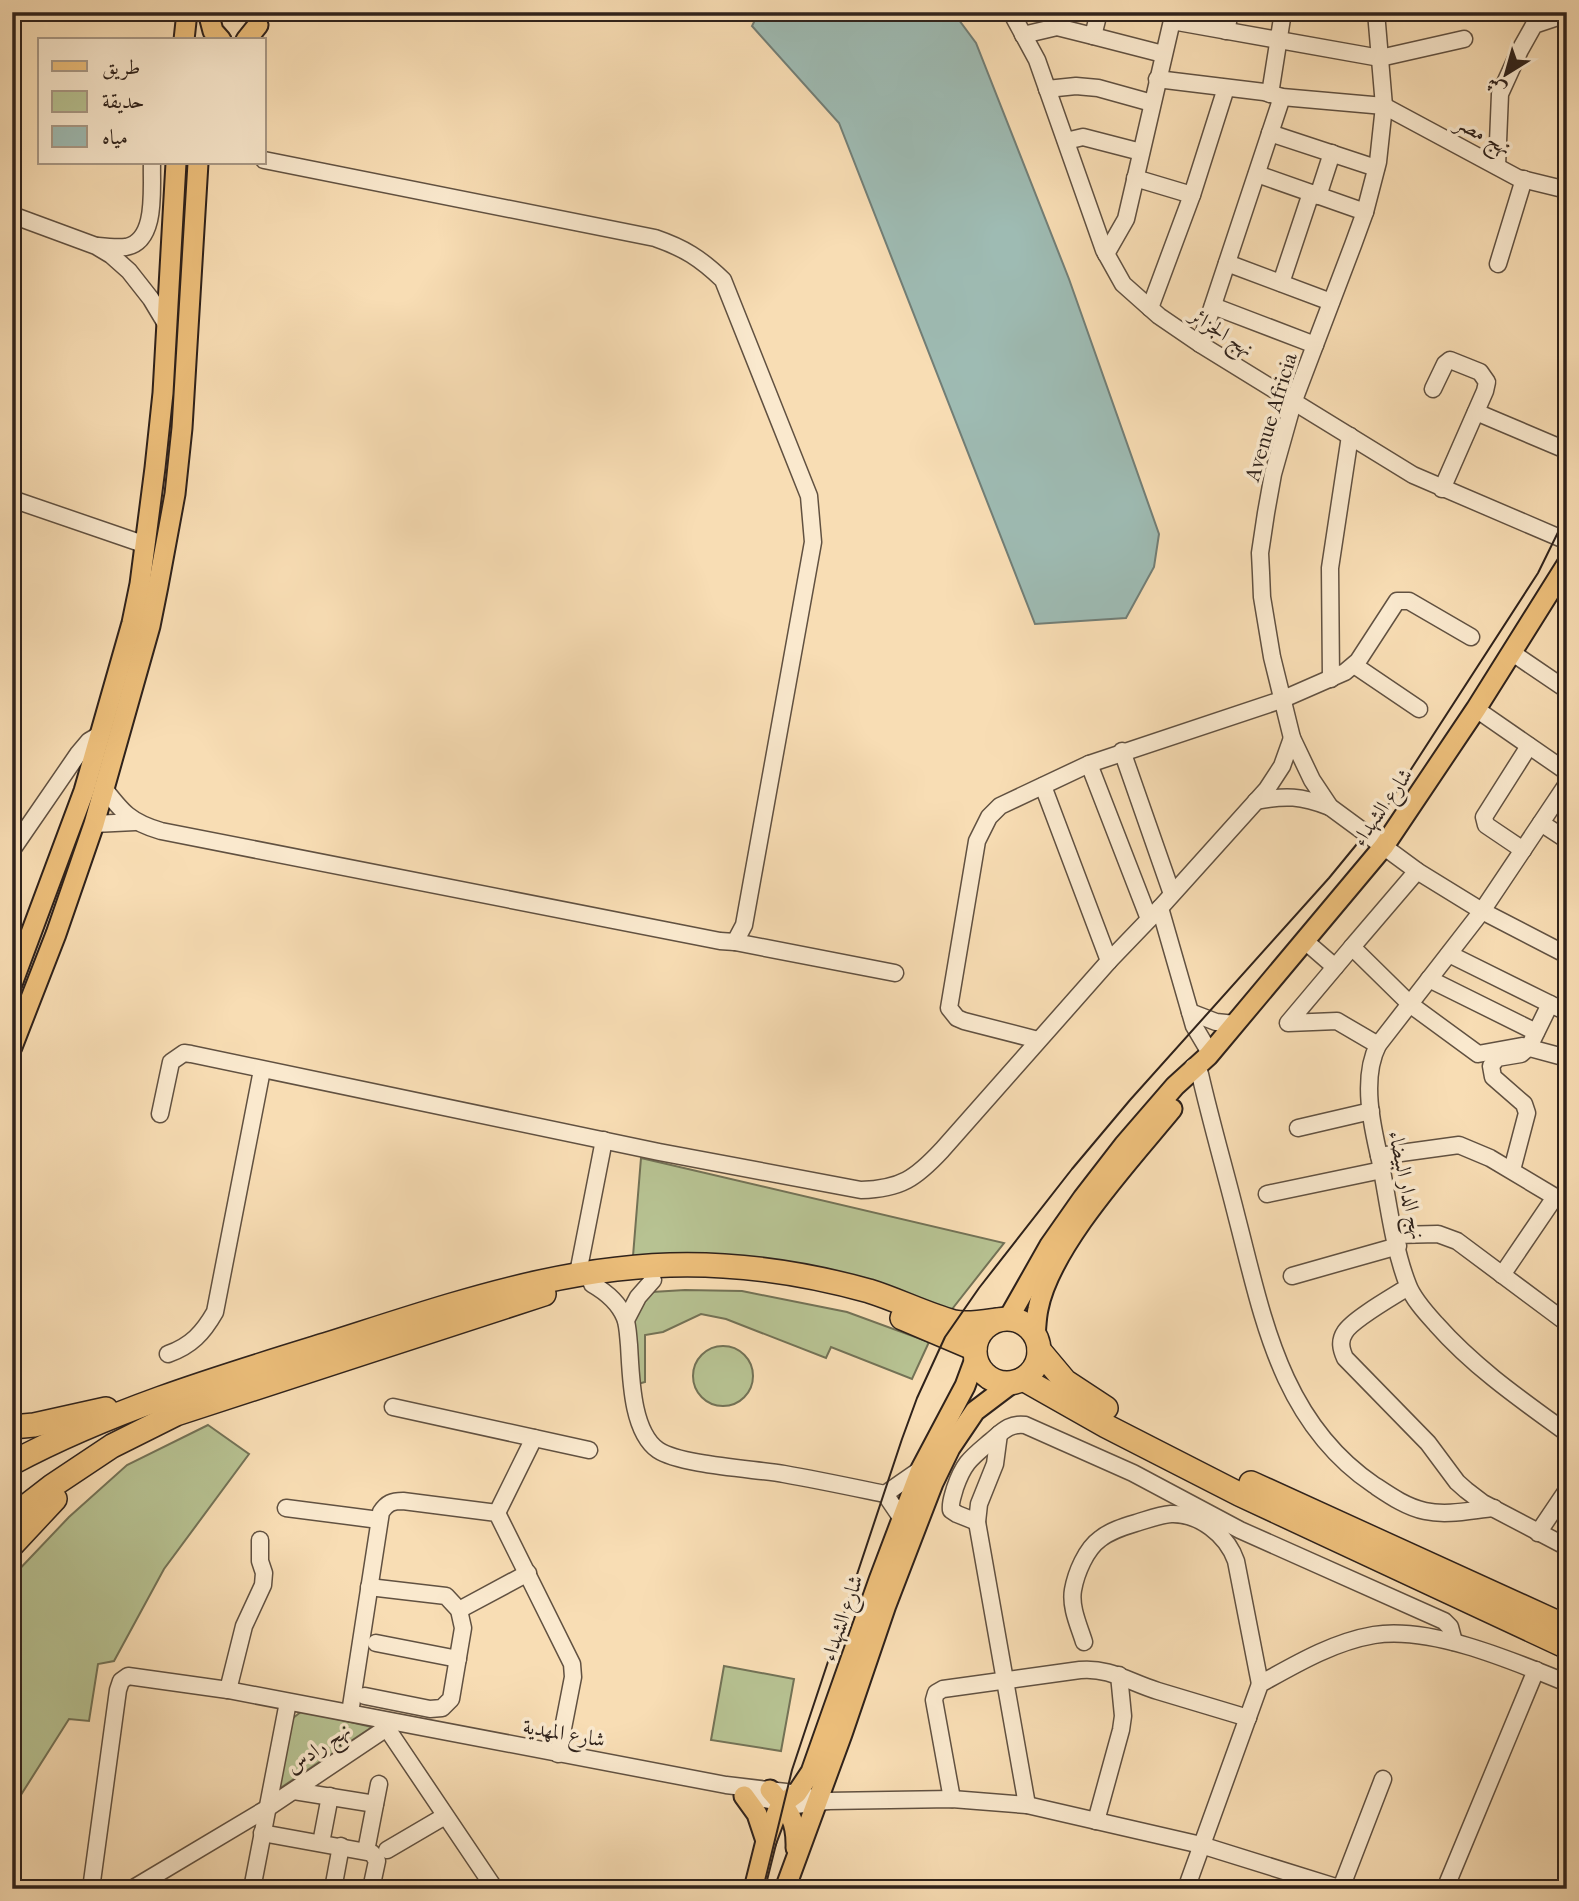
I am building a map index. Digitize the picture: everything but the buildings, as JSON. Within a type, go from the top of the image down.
[{"type":"highway","points":[[12,1464],[133,1409],[275,1360],[463,1301],[668,1265],[722,1265],[780,1271],[872,1292],[955,1322],[1018,1321],[1028,1327],[1065,1381],[1091,1399],[1218,1468],[1567,1627]]},
{"type":"highway","points":[[12,1517],[83,1465],[138,1433],[189,1410],[585,1279],[724,1279],[777,1285],[843,1299],[888,1313],[975,1354],[985,1375],[993,1380],[1018,1381],[1239,1494],[1567,1647]]},
{"type":"highway","points":[[975,1354],[981,1331],[1002,1320]]},
{"type":"highway","points":[[1018,1381],[1035,1367],[1037,1343]]},
{"type":"highway","points":[[12,1427],[34,1425],[100,1409],[133,1409]]},
{"type":"highway","points":[[12,1545],[60,1494],[138,1433]]},
{"type":"main road","points":[[184,38],[187,12]]},
{"type":"main road","points":[[206,38],[208,12]]},
{"type":"main road","points":[[208,12],[213,32],[218,38]]},
{"type":"main road","points":[[12,984],[84,791],[132,623],[146,545],[163,393],[176,164]]},
{"type":"main road","points":[[12,1047],[94,824],[150,626],[175,494],[183,415],[197,172],[214,164]]},
{"type":"main road","name":"شارع الشهداء","points":[[1037,1343],[1038,1307],[1062,1251],[1203,1063],[1384,846],[1476,709],[1567,564]]},
{"type":"main road","name":"شارع الشهداء","points":[[1002,1320],[1050,1245],[1124,1145],[1203,1063]]},
{"type":"main road","name":"شارع الشهداء","points":[[754,1889],[766,1841],[783,1796],[810,1773],[921,1469],[965,1386],[975,1354]]},
{"type":"main road","name":"شارع الشهداء","points":[[785,1889],[820,1801],[886,1605],[933,1483],[950,1448],[975,1410],[1018,1381]]},
{"type":"main road","points":[[744,1796],[757,1814],[766,1841]]},
{"type":"main road","points":[[783,1796],[795,1827],[795,1859]]},
{"type":"street","name":"نهج الجزائر","points":[[1011,12],[1037,60],[1106,254],[1122,284],[1200,344],[1413,475],[1567,541]]},
{"type":"street","points":[[1093,36],[1099,12]]},
{"type":"street","points":[[1226,31],[1230,12]]},
{"type":"street","points":[[1200,344],[1270,133],[1283,12]]},
{"type":"street","name":"Avenue Africia","points":[[1376,12],[1384,106],[1376,167],[1365,212],[1293,403],[1273,474],[1260,553],[1262,597],[1281,699],[1292,738],[1312,780],[1330,807],[1417,871],[1482,911],[1567,955]]},
{"type":"street","points":[[1497,166],[1499,101],[1506,79],[1534,25],[1567,14]]},
{"type":"street","points":[[1106,254],[1126,219],[1173,17],[1226,31],[1380,58],[1464,39]]},
{"type":"street","points":[[1023,35],[1057,27],[1163,54]]},
{"type":"street","points":[[1157,79],[1276,96],[1384,106]]},
{"type":"street","points":[[1047,89],[1076,86],[1098,88],[1152,103]]},
{"type":"street","points":[[1150,308],[1192,195],[1226,88]]},
{"type":"street","name":"نهج مصر","points":[[1384,106],[1524,179],[1567,190]]},
{"type":"street","points":[[1270,133],[1376,167]]},
{"type":"street","points":[[1066,141],[1083,137],[1141,152]]},
{"type":"street","points":[[1281,283],[1332,153]]},
{"type":"street","points":[[266,160],[655,238],[677,245],[700,258],[723,280],[809,496],[813,542],[744,925],[735,942]]},
{"type":"street","points":[[96,246],[129,246],[140,240],[148,230],[152,164]]},
{"type":"street","points":[[1257,174],[1365,212]]},
{"type":"street","points":[[1135,178],[1192,195]]},
{"type":"street","points":[[1498,264],[1524,179]]},
{"type":"street","points":[[12,215],[96,246],[117,260],[130,271],[166,324]]},
{"type":"street","points":[[1227,263],[1331,302]]},
{"type":"street","points":[[1213,306],[1315,345]]},
{"type":"street","points":[[1433,389],[1445,364],[1450,360],[1480,372],[1487,382],[1442,489]]},
{"type":"street","points":[[1476,412],[1561,448]]},
{"type":"street","points":[[1331,679],[1330,568],[1350,436]]},
{"type":"street","points":[[12,499],[146,545]]},
{"type":"street","points":[[1038,1040],[964,1021],[948,1008],[977,841],[982,828],[1000,806],[1122,751],[1281,699],[1331,679],[1354,665],[1393,606],[1403,599],[1471,637]]},
{"type":"street","points":[[1511,652],[1567,690]]},
{"type":"street","points":[[1354,665],[1419,709]]},
{"type":"street","points":[[1476,709],[1567,772]]},
{"type":"street","points":[[12,850],[78,754],[89,741],[99,735]]},
{"type":"street","points":[[160,1114],[169,1069],[177,1056],[191,1054],[366,1098],[604,1140],[861,1190],[882,1190],[903,1183],[921,1172],[1108,961],[1155,914],[1275,779],[1292,738]]},
{"type":"street","points":[[1523,850],[1486,825],[1484,817],[1529,746]]},
{"type":"street","points":[[1122,751],[1172,894]]},
{"type":"street","points":[[1089,764],[1155,914],[1190,1012],[1273,1347],[1296,1399],[1326,1443],[1363,1478],[1403,1503],[1416,1509],[1441,1513],[1494,1508]]},
{"type":"street","name":"نهج الدار البيضاء","points":[[1567,784],[1482,911],[1378,1045],[1371,1077],[1371,1111],[1380,1163],[1408,1287],[1463,1353],[1567,1433]]},
{"type":"street","points":[[1043,786],[1108,961]]},
{"type":"street","points":[[103,788],[135,822]]},
{"type":"street","points":[[1255,801],[1283,796],[1296,797],[1330,807]]},
{"type":"street","points":[[94,824],[135,822],[174,834],[720,942],[735,942],[895,973]]},
{"type":"street","points":[[1541,823],[1567,840]]},
{"type":"street","points":[[1378,1045],[1337,1021],[1288,1023],[1417,871]]},
{"type":"street","points":[[1305,941],[1335,967]]},
{"type":"street","points":[[1352,947],[1411,1005],[1478,1054],[1522,1046],[1567,1058]]},
{"type":"street","points":[[1449,954],[1567,1012]]},
{"type":"street","points":[[1429,979],[1536,1032]]},
{"type":"street","points":[[1512,1170],[1527,1113],[1524,1104],[1493,1077],[1492,1066],[1497,1058],[1521,1055],[1529,1047],[1550,1004]]},
{"type":"street","points":[[1190,1012],[1216,1022],[1235,1024]]},
{"type":"street","points":[[168,1354],[183,1349],[196,1339],[215,1312],[262,1070]]},
{"type":"street","points":[[1298,1128],[1371,1111]]},
{"type":"street","points":[[604,1140],[585,1279],[612,1299],[626,1320],[634,1397],[641,1427],[648,1440],[657,1450],[691,1461],[785,1474],[885,1494],[902,1519]]},
{"type":"street","points":[[1267,1194],[1459,1145],[1512,1170],[1561,1201],[1502,1275]]},
{"type":"street","points":[[1292,1276],[1396,1240],[1438,1234],[1464,1245],[1567,1323]]},
{"type":"street","points":[[626,1320],[638,1297],[653,1280]]},
{"type":"street","points":[[1408,1287],[1350,1326],[1341,1341],[1345,1358],[1428,1443],[1457,1482],[1494,1508],[1538,1534],[1567,1547]]},
{"type":"street","points":[[393,1407],[589,1450]]},
{"type":"street","points":[[977,1522],[954,1513],[950,1503],[964,1466],[972,1455],[1013,1425],[1031,1427],[1133,1473],[1179,1499],[1205,1519],[1231,1547],[1236,1560],[1260,1684],[1186,1889]]},
{"type":"street","points":[[999,1434],[995,1464],[979,1504],[977,1522],[1027,1805]]},
{"type":"street","points":[[497,1513],[534,1438]]},
{"type":"street","points":[[885,1494],[921,1469]]},
{"type":"street","points":[[1441,1513],[1451,1499],[1457,1482]]},
{"type":"street","points":[[1538,1534],[1567,1490]]},
{"type":"street","points":[[1170,1514],[1179,1499]]},
{"type":"street","points":[[350,1713],[379,1520],[386,1505],[394,1501],[497,1513]]},
{"type":"street","points":[[286,1508],[379,1520]]},
{"type":"street","points":[[497,1513],[572,1664],[573,1677],[558,1754]]},
{"type":"street","points":[[1084,1642],[1074,1610],[1073,1592],[1078,1572],[1089,1551],[1098,1540],[1110,1532],[1170,1514],[1205,1519],[1444,1621],[1450,1627],[1454,1642]]},
{"type":"street","points":[[228,1690],[244,1626],[263,1585],[260,1540]]},
{"type":"street","points":[[459,1610],[528,1573]]},
{"type":"street","points":[[365,1696],[429,1709],[442,1708],[451,1699],[463,1628],[459,1610],[452,1600],[441,1595],[369,1587]]},
{"type":"street","points":[[1260,1684],[1331,1647],[1371,1635],[1391,1633],[1422,1635],[1454,1642],[1567,1683]]},
{"type":"street","points":[[376,1643],[458,1660]]},
{"type":"street","points":[[951,1799],[935,1696],[943,1689],[1089,1669],[1119,1675],[1159,1691],[1248,1718]]},
{"type":"street","points":[[1445,1889],[1536,1670]]},
{"type":"street","points":[[1096,1821],[1121,1730],[1123,1716],[1119,1675]]},
{"type":"street","name":"شارع المهدية","points":[[91,1889],[118,1690],[121,1681],[128,1676],[228,1690],[350,1713],[390,1725],[783,1796]]},
{"type":"street","points":[[251,1889],[288,1702]]},
{"type":"street","points":[[390,1725],[445,1815],[495,1889]]},
{"type":"street","name":"نهج رادس","points":[[131,1889],[266,1809],[390,1725]]},
{"type":"street","points":[[726,1785],[744,1796],[783,1796],[820,1801],[951,1799],[1027,1805],[1201,1845],[1342,1889],[1383,1779]]},
{"type":"street","points":[[366,1851],[379,1784]]},
{"type":"street","points":[[294,1791],[375,1804]]},
{"type":"street","points":[[321,1843],[330,1796]]},
{"type":"street","points":[[387,1850],[445,1815]]},
{"type":"street","points":[[262,1833],[366,1851],[377,1858],[371,1889]]},
{"type":"street","points":[[333,1889],[341,1846]]},
{"type":"green space","points":[[641,1158],[1004,1243],[949,1313],[633,1256]]},
{"type":"green space","points":[[742,1291],[847,1312],[929,1342],[912,1379],[831,1347],[826,1358],[726,1319],[701,1314],[663,1332],[645,1335],[645,1382],[638,1384],[633,1319],[637,1307],[652,1292]]},
{"type":"green space","points":[[723,1346],[744,1355],[753,1376],[744,1397],[723,1406],[702,1397],[693,1376],[702,1355]]},
{"type":"green space","points":[[208,1425],[249,1454],[164,1569],[114,1661],[98,1664],[89,1721],[69,1719],[12,1809],[12,1577],[69,1517],[127,1465]]},
{"type":"green space","points":[[724,1666],[794,1679],[781,1751],[711,1740]]},
{"type":"green space","points":[[302,1711],[372,1727],[279,1789],[293,1718]]},
{"type":"water","points":[[759,12],[953,12],[976,43],[1069,279],[1159,534],[1154,567],[1126,618],[1035,624],[839,123],[752,26]]},
{"type":"tram line","points":[[763,1889],[792,1770],[902,1439],[917,1398],[945,1337],[979,1288],[1072,1169],[1130,1100],[1329,878],[1384,811],[1538,573],[1567,514]]}]
